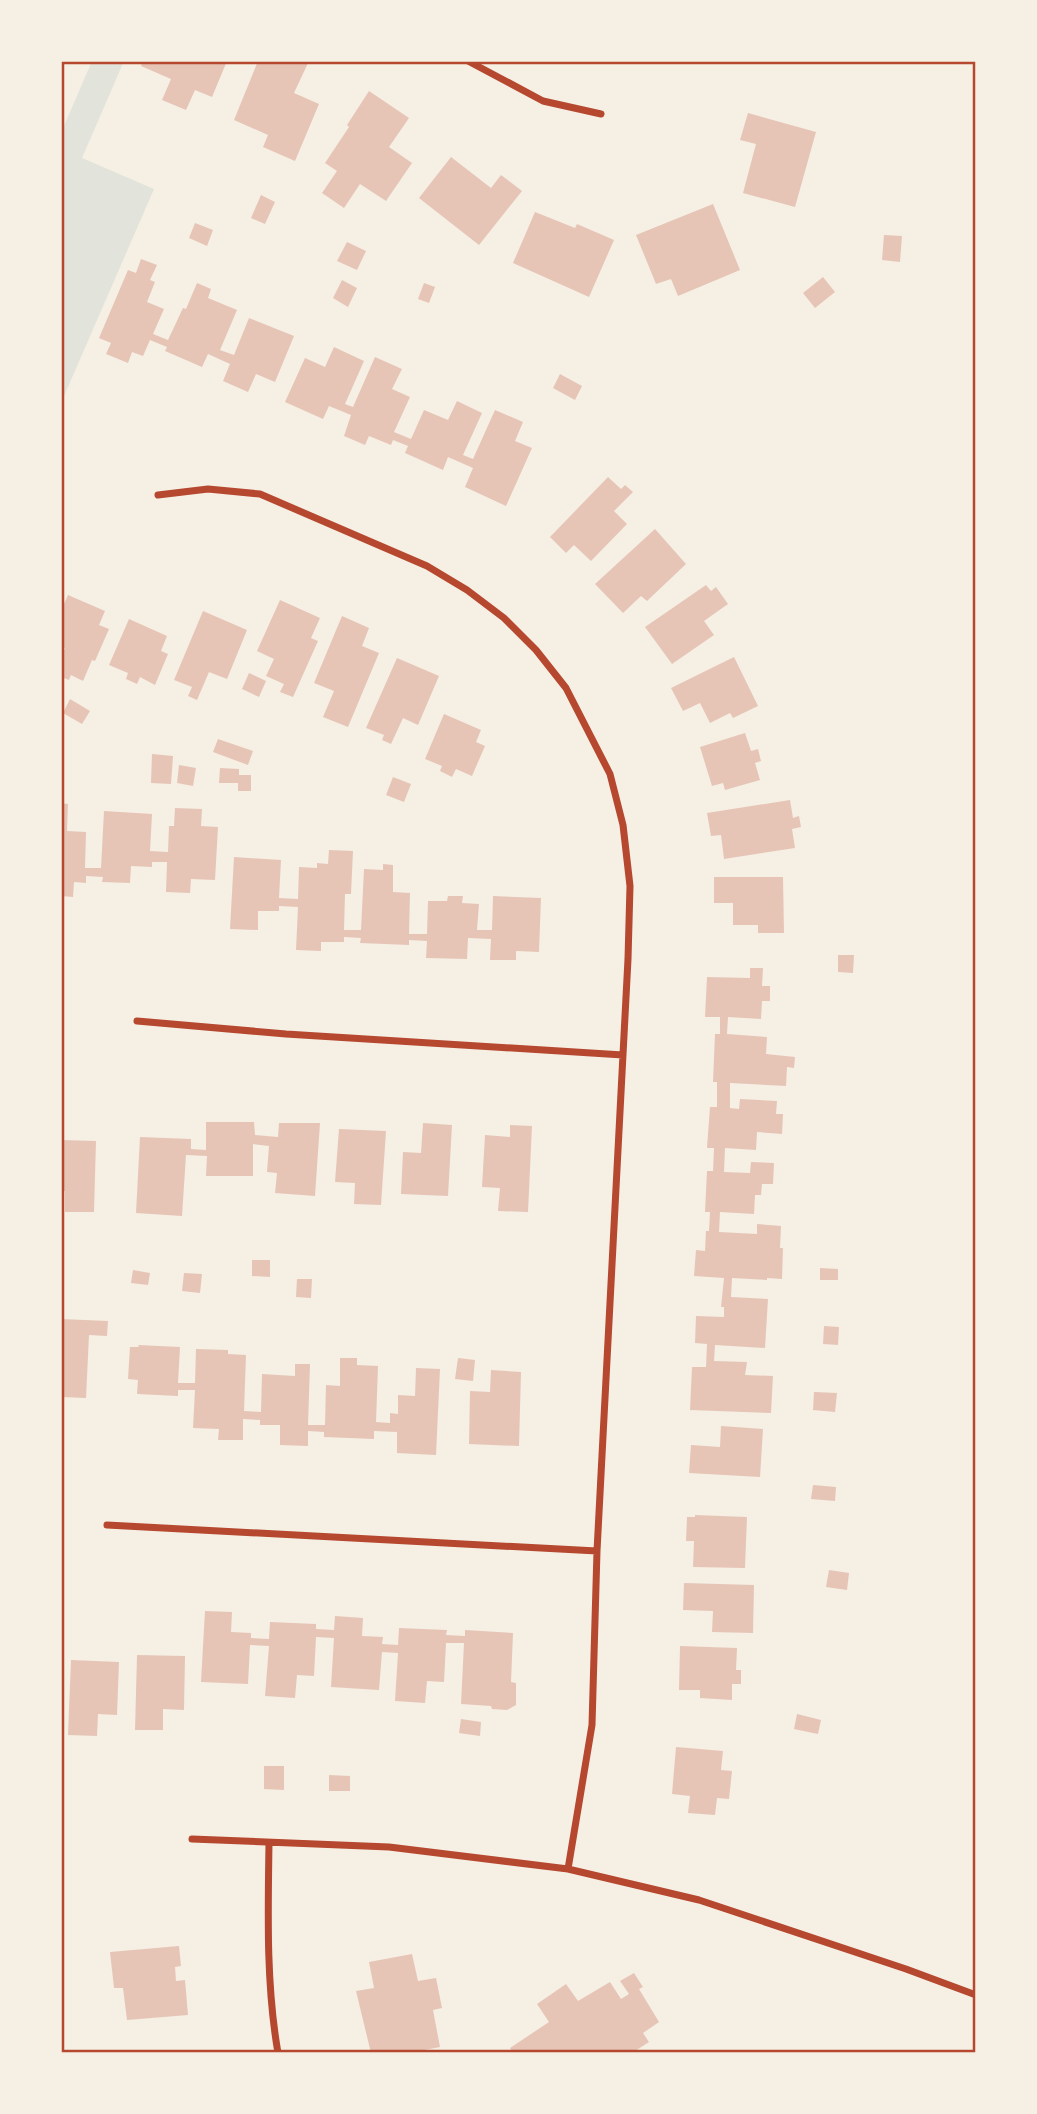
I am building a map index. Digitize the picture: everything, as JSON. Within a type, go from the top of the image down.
[{"type":"street","points":[[468,61],[543,101],[601,114]]},
{"type":"street","points":[[158,495],[208,489],[260,494],[427,566],[467,590],[504,618],[536,650],[566,688],[610,774],[622,825],[630,886],[597,1550],[592,1725],[568,1869]]},
{"type":"street","points":[[137,1021],[286,1034],[623,1055]]},
{"type":"street","points":[[107,1525],[597,1550]]},
{"type":"street","points":[[192,1839],[388,1847],[568,1869],[699,1900],[976,1995]]},
{"type":"street","points":[[269,1843],[268,1935],[272,2016],[278,2053]]},
{"type":"shaded area","points":[[92,61],[124,61],[82,158],[154,189],[61,403],[61,133]]},
{"type":"building","points":[[143,61],[227,61],[212,97],[195,90],[186,110],[162,100],[171,79],[141,66]]},
{"type":"building","points":[[258,61],[308,63],[294,93],[319,104],[295,161],[263,147],[268,135],[234,120]]},
{"type":"building","points":[[369,91],[409,118],[389,147],[412,163],[386,201],[360,184],[344,208],[322,193],[337,171],[325,163]]},
{"type":"building","points":[[748,113],[816,132],[795,207],[743,193],[756,144],[740,140]]},
{"type":"building","points":[[451,157],[491,188],[501,175],[522,191],[479,245],[419,198]]},
{"type":"building","points":[[261,195],[275,202],[265,224],[251,218]]},
{"type":"building","points":[[713,204],[740,270],[678,296],[671,279],[656,284],[636,235]]},
{"type":"building","points":[[535,212],[575,228],[577,224],[614,240],[589,297],[513,263]]},
{"type":"building","points":[[195,223],[213,230],[207,246],[189,238]]},
{"type":"building","points":[[884,235],[902,236],[900,262],[882,260]]},
{"type":"building","points":[[347,242],[366,251],[357,270],[337,261]]},
{"type":"building","points":[[141,259],[157,265],[150,280],[155,282],[147,302],[164,309],[153,334],[168,340],[197,283],[211,289],[208,298],[237,310],[220,350],[234,355],[249,318],[294,336],[275,382],[256,374],[248,392],[223,381],[230,364],[208,354],[202,367],[165,351],[167,347],[150,340],[143,356],[132,352],[128,363],[106,354],[111,343],[99,338],[128,270],[136,273]]},
{"type":"building","points":[[823,277],[835,292],[815,308],[803,293]]},
{"type":"building","points":[[342,280],[357,288],[348,307],[333,298]]},
{"type":"building","points":[[424,283],[435,287],[429,303],[418,299]]},
{"type":"building","points":[[334,347],[364,361],[345,404],[353,407],[375,357],[402,369],[392,389],[410,397],[394,432],[411,439],[424,410],[448,420],[457,401],[482,413],[463,455],[473,459],[495,410],[523,422],[515,441],[532,448],[506,506],[465,487],[473,468],[448,457],[443,470],[405,453],[408,446],[393,440],[391,445],[369,436],[365,445],[344,436],[351,415],[329,406],[323,419],[285,402],[305,358],[325,367]]},
{"type":"building","points":[[560,374],[582,386],[575,400],[553,388]]},
{"type":"building","points":[[608,477],[621,489],[625,485],[633,492],[614,511],[627,524],[591,561],[574,545],[566,553],[550,537]]},
{"type":"building","points":[[655,529],[686,564],[647,601],[641,596],[623,613],[595,584]]},
{"type":"building","points":[[706,585],[711,591],[716,587],[728,604],[704,621],[714,635],[672,664],[645,627]]},
{"type":"building","points":[[68,595],[105,611],[99,625],[109,629],[83,681],[71,675],[69,680],[61,677],[61,656],[65,648],[61,647],[61,611]]},
{"type":"building","points":[[280,600],[320,618],[311,638],[318,641],[293,697],[280,692],[284,684],[266,676],[274,659],[257,651]]},
{"type":"building","points":[[203,611],[247,630],[227,679],[209,672],[197,700],[188,696],[192,687],[174,680]]},
{"type":"building","points":[[342,616],[369,628],[362,646],[379,653],[348,727],[323,717],[334,691],[314,683]]},
{"type":"building","points":[[129,619],[167,636],[161,651],[168,654],[155,685],[140,677],[137,684],[126,679],[128,673],[109,665]]},
{"type":"building","points":[[734,657],[758,706],[733,718],[730,713],[710,723],[700,703],[683,711],[671,688]]},
{"type":"building","points":[[397,658],[439,676],[418,725],[403,718],[391,744],[382,740],[384,735],[366,728]]},
{"type":"building","points":[[249,673],[266,681],[259,697],[242,689]]},
{"type":"building","points":[[70,699],[90,711],[82,724],[63,713]]},
{"type":"building","points":[[444,714],[481,730],[476,742],[485,746],[472,776],[456,769],[452,777],[440,771],[442,766],[425,759]]},
{"type":"building","points":[[745,733],[751,751],[758,749],[761,761],[755,763],[760,780],[725,790],[723,783],[712,786],[700,747]]},
{"type":"building","points":[[218,739],[253,751],[248,765],[213,752]]},
{"type":"building","points":[[152,754],[173,756],[171,784],[151,783]]},
{"type":"building","points":[[179,765],[196,768],[193,786],[177,783]]},
{"type":"building","points":[[220,768],[239,769],[239,775],[251,775],[251,791],[238,791],[238,783],[219,783]]},
{"type":"building","points":[[393,777],[411,784],[404,802],[386,795]]},
{"type":"building","points":[[790,800],[793,818],[799,816],[801,827],[792,829],[795,848],[724,859],[721,835],[711,836],[707,813]]},
{"type":"building","points":[[61,803],[68,804],[67,831],[86,832],[85,868],[101,868],[104,811],[152,814],[150,851],[168,852],[169,826],[174,826],[175,808],[202,809],[201,826],[218,827],[215,880],[191,879],[190,893],[166,892],[167,862],[152,862],[152,867],[131,866],[130,883],[102,882],[103,877],[86,876],[86,883],[74,882],[73,897],[61,896]]},
{"type":"building","points":[[329,850],[353,851],[351,894],[345,894],[344,930],[361,930],[364,869],[383,870],[383,864],[393,865],[393,892],[410,893],[409,934],[427,934],[428,901],[447,901],[448,896],[463,896],[462,903],[479,904],[477,930],[492,930],[493,896],[541,898],[539,952],[516,951],[516,960],[490,960],[491,939],[468,938],[467,959],[426,958],[427,941],[409,940],[409,945],[360,943],[361,938],[344,937],[344,942],[321,942],[321,951],[296,950],[298,907],[279,906],[279,911],[258,911],[258,930],[230,929],[234,857],[281,860],[279,898],[298,899],[299,867],[317,868],[317,863],[328,864]]},
{"type":"building","points":[[714,877],[783,877],[784,933],[758,933],[758,925],[733,925],[733,903],[714,903]]},
{"type":"building","points":[[838,955],[854,955],[853,973],[838,972]]},
{"type":"building","points":[[750,968],[763,968],[762,986],[770,986],[770,1001],[762,1001],[761,1019],[728,1017],[727,1034],[767,1037],[766,1054],[795,1057],[794,1068],[787,1067],[786,1086],[730,1083],[730,1108],[739,1109],[740,1099],[777,1101],[776,1114],[783,1114],[782,1134],[757,1132],[756,1150],[725,1148],[724,1172],[750,1173],[751,1162],[774,1163],[773,1184],[762,1184],[761,1195],[755,1195],[754,1214],[720,1212],[719,1232],[757,1234],[757,1224],[781,1226],[782,1279],[732,1278],[731,1297],[768,1299],[765,1348],[715,1345],[714,1361],[747,1362],[745,1375],[773,1376],[771,1413],[690,1410],[692,1367],[706,1367],[707,1344],[695,1343],[696,1316],[724,1317],[724,1307],[721,1307],[724,1278],[694,1276],[696,1250],[705,1251],[706,1231],[709,1231],[710,1212],[705,1212],[707,1171],[713,1171],[714,1148],[707,1148],[710,1107],[717,1107],[717,1082],[713,1082],[715,1034],[720,1034],[720,1017],[705,1017],[707,977],[750,978]]},
{"type":"building","points":[[206,1122],[254,1122],[255,1135],[278,1137],[279,1123],[320,1123],[315,1196],[275,1193],[277,1173],[267,1172],[269,1146],[253,1144],[253,1176],[206,1176],[207,1156],[186,1155],[182,1216],[136,1213],[140,1137],[191,1139],[191,1149],[206,1150]]},
{"type":"building","points":[[423,1123],[452,1125],[448,1196],[401,1194],[403,1152],[421,1153]]},
{"type":"building","points":[[510,1125],[532,1126],[528,1212],[498,1211],[500,1188],[482,1187],[485,1135],[510,1137]]},
{"type":"building","points":[[339,1129],[386,1131],[381,1205],[354,1204],[355,1183],[335,1182]]},
{"type":"building","points":[[61,1140],[96,1141],[94,1212],[65,1212],[65,1191],[61,1191]]},
{"type":"building","points":[[252,1260],[270,1260],[270,1277],[252,1276]]},
{"type":"building","points":[[820,1268],[838,1269],[838,1280],[820,1280]]},
{"type":"building","points":[[133,1270],[150,1273],[148,1285],[131,1283]]},
{"type":"building","points":[[184,1273],[202,1274],[200,1293],[182,1291]]},
{"type":"building","points":[[297,1279],[312,1279],[311,1298],[296,1297]]},
{"type":"building","points":[[61,1319],[108,1321],[107,1336],[89,1335],[86,1398],[61,1397]]},
{"type":"building","points":[[824,1326],[839,1327],[838,1345],[823,1344]]},
{"type":"building","points":[[138,1345],[180,1347],[178,1383],[195,1383],[196,1349],[228,1350],[228,1354],[246,1355],[244,1411],[261,1412],[262,1374],[295,1376],[295,1364],[310,1364],[308,1425],[325,1425],[326,1385],[340,1386],[340,1358],[357,1358],[357,1365],[378,1366],[376,1422],[390,1423],[390,1413],[398,1414],[398,1395],[415,1396],[416,1368],[440,1369],[436,1455],[397,1453],[397,1432],[374,1431],[374,1439],[324,1437],[324,1432],[308,1431],[308,1446],[280,1445],[280,1425],[260,1425],[260,1420],[243,1419],[243,1440],[218,1440],[219,1429],[193,1428],[195,1390],[178,1390],[178,1396],[137,1394],[138,1380],[128,1379],[130,1347],[139,1347]]},
{"type":"building","points":[[458,1358],[475,1360],[473,1381],[455,1379]]},
{"type":"building","points":[[491,1370],[521,1372],[519,1446],[469,1444],[470,1391],[490,1392]]},
{"type":"building","points":[[814,1392],[837,1393],[835,1412],[813,1410]]},
{"type":"building","points":[[721,1426],[763,1429],[760,1477],[689,1473],[691,1445],[720,1447]]},
{"type":"building","points":[[813,1485],[836,1487],[835,1501],[811,1499]]},
{"type":"building","points":[[687,1517],[747,1517],[745,1568],[693,1567],[694,1541],[686,1541]]},
{"type":"building","points":[[829,1570],[849,1573],[847,1590],[826,1587]]},
{"type":"building","points":[[684,1583],[754,1585],[753,1633],[712,1632],[713,1611],[683,1610]]},
{"type":"building","points":[[205,1611],[232,1612],[231,1632],[251,1633],[251,1638],[269,1639],[270,1622],[316,1624],[316,1629],[334,1630],[335,1616],[363,1618],[362,1636],[383,1637],[382,1644],[398,1645],[399,1628],[447,1630],[446,1635],[465,1636],[465,1630],[513,1633],[511,1682],[516,1683],[516,1705],[507,1710],[461,1704],[464,1643],[446,1643],[444,1682],[427,1681],[425,1703],[395,1701],[398,1653],[382,1652],[379,1690],[331,1687],[334,1638],[316,1637],[314,1676],[297,1675],[295,1698],[265,1696],[269,1646],[250,1645],[248,1684],[201,1682]]},
{"type":"building","points":[[680,1646],[737,1648],[736,1670],[741,1670],[741,1684],[732,1684],[732,1700],[700,1698],[700,1690],[679,1690]]},
{"type":"building","points":[[137,1655],[185,1656],[184,1710],[163,1709],[163,1730],[135,1730]]},
{"type":"building","points":[[71,1660],[119,1662],[117,1715],[98,1714],[97,1736],[68,1735]]},
{"type":"building","points":[[797,1714],[821,1720],[818,1734],[794,1729]]},
{"type":"building","points":[[461,1719],[481,1722],[480,1736],[459,1733]]},
{"type":"building","points":[[676,1747],[723,1751],[721,1770],[732,1771],[729,1799],[717,1798],[715,1815],[688,1813],[690,1796],[672,1794]]},
{"type":"building","points":[[264,1766],[284,1766],[284,1790],[264,1789]]},
{"type":"building","points":[[329,1775],[350,1776],[350,1791],[329,1791]]},
{"type":"building","points":[[179,1946],[181,1966],[175,1967],[176,1981],[185,1980],[188,2015],[127,2020],[123,1988],[114,1988],[110,1952]]},
{"type":"building","points":[[412,1954],[418,1981],[436,1978],[442,2008],[433,2010],[440,2047],[409,2053],[371,2053],[356,1991],[374,1988],[369,1962]]},
{"type":"building","points":[[634,1973],[643,1987],[639,1989],[659,2022],[643,2033],[649,2042],[632,2053],[513,2053],[510,2048],[549,2022],[537,2004],[566,1984],[578,2001],[610,1982],[621,1999],[629,1994],[620,1981]]}]
